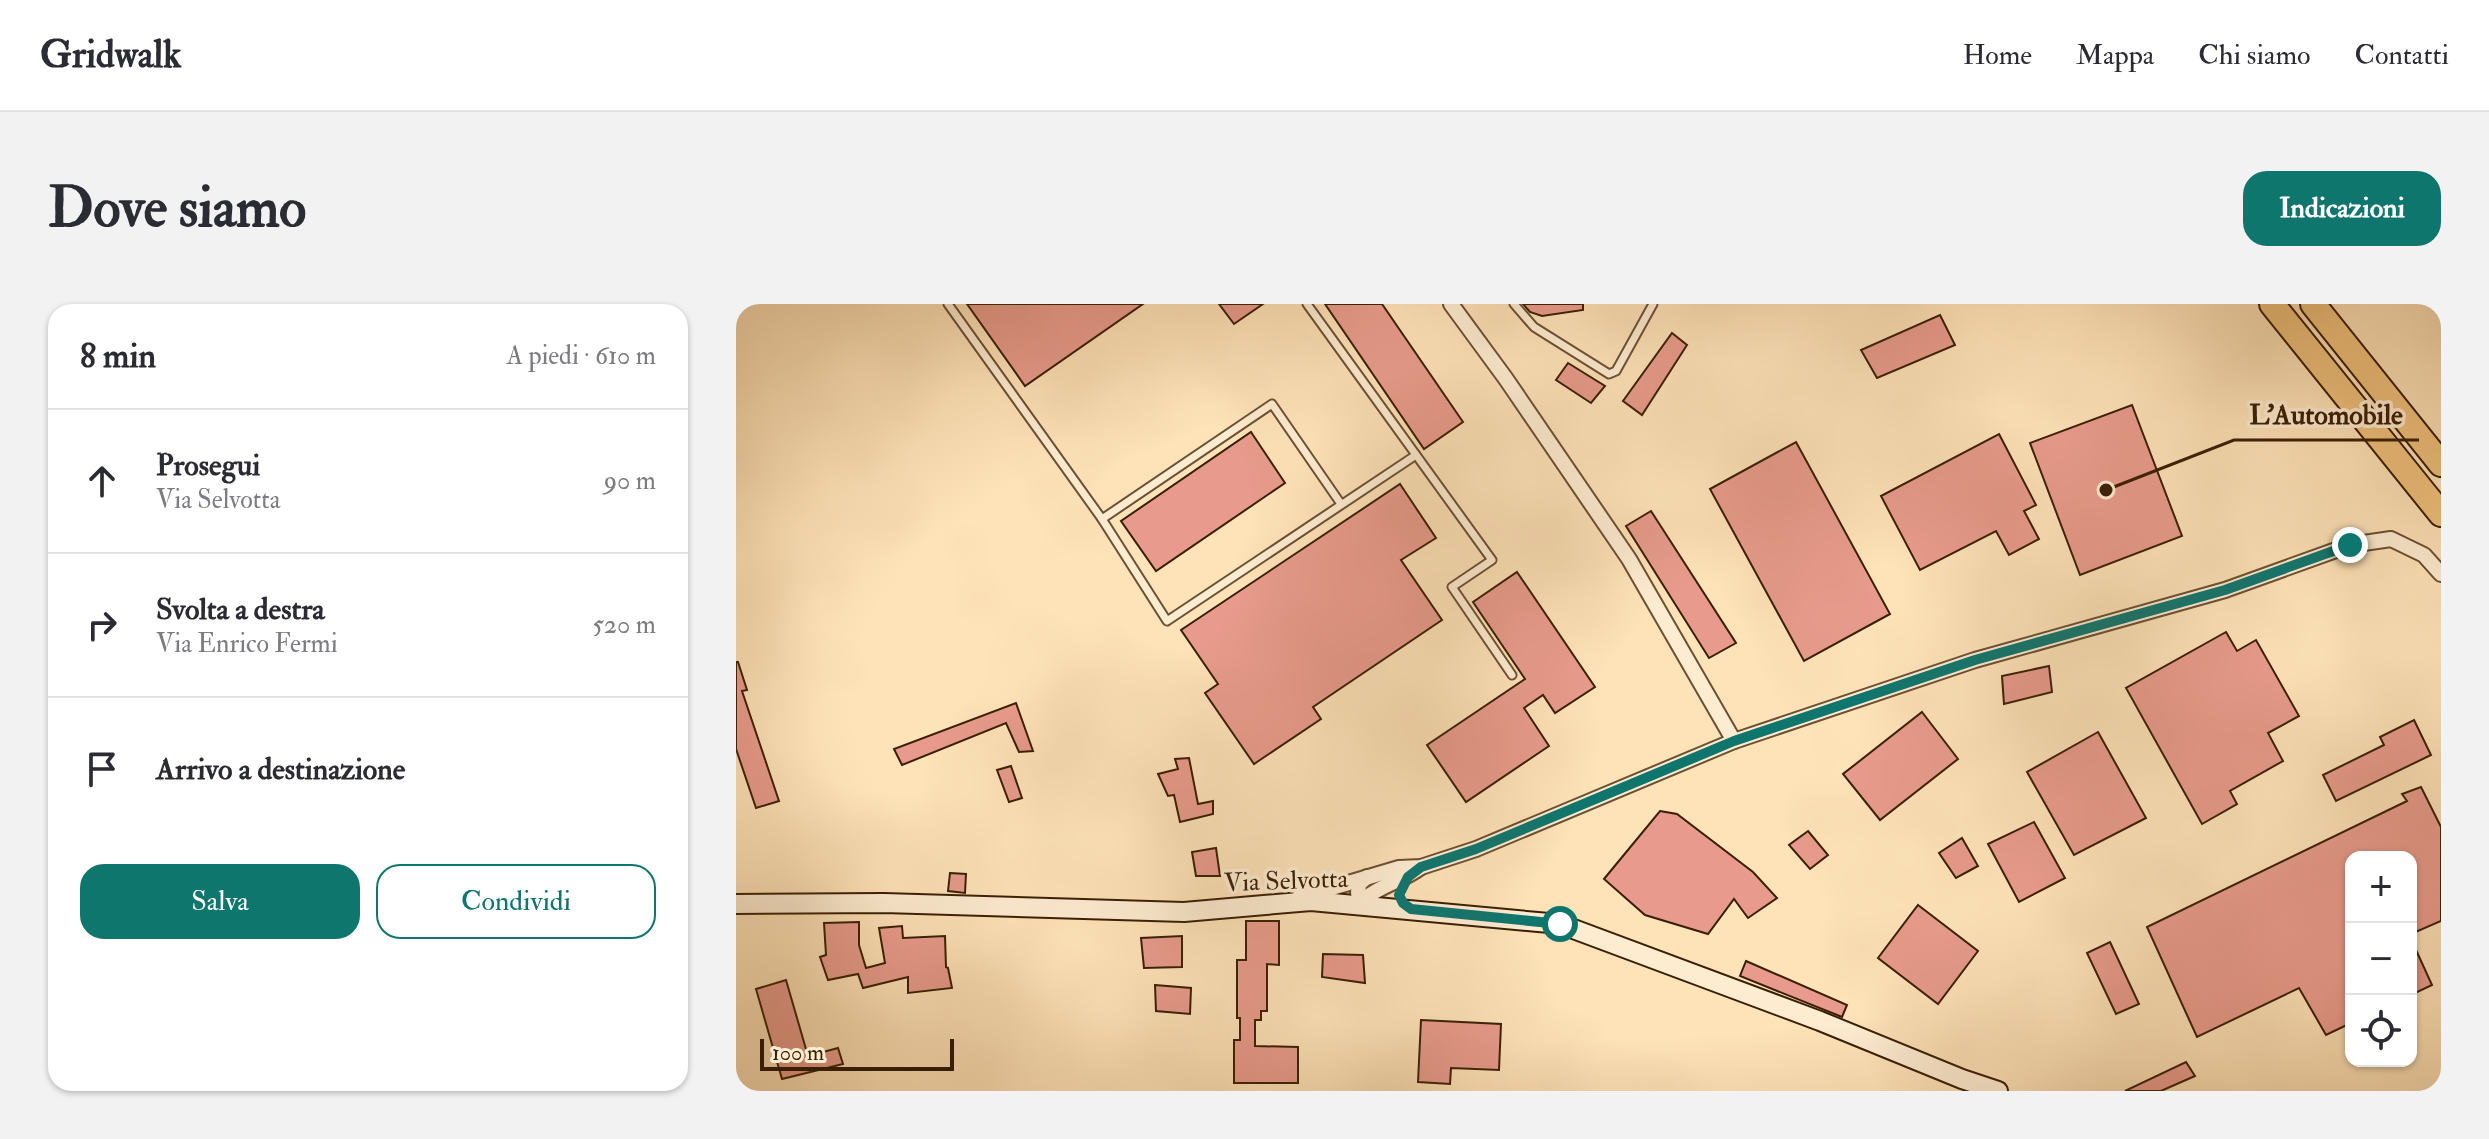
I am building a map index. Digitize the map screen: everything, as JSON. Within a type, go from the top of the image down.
[{"type":"highway","points":[[2259,304],[2279,312],[2441,514]]},
{"type":"highway","points":[[2313,304],[2441,464]]},
{"type":"street","points":[[1451,304],[1629,559],[1734,741]]},
{"type":"street","points":[[1288,902],[1368,876],[1399,868],[1421,867],[1476,849],[1734,741],[1975,660],[2225,590],[2350,545],[2391,539],[2424,555],[2441,574]]},
{"type":"street","points":[[1365,904],[1374,891],[1408,877],[1421,867]]},
{"type":"street","points":[[1365,904],[1358,893],[1359,884],[1368,876]]},
{"type":"street","points":[[1408,877],[1399,895],[1411,909]]},
{"type":"street","name":"Via Selvotta","points":[[736,904],[884,903],[1184,912],[1288,902],[1365,904],[1560,924],[1998,1091]]},
{"type":"lane","points":[[948,304],[1102,519],[1167,621],[1416,455]]},
{"type":"lane","points":[[1307,304],[1492,560],[1452,587],[1512,675]]},
{"type":"lane","points":[[1514,304],[1534,327],[1609,374],[1616,371],[1653,304]]},
{"type":"lane","points":[[1102,519],[1272,404],[1341,504]]},
{"type":"building","points":[[967,304],[1143,304],[1025,386]]},
{"type":"building","points":[[1219,304],[1263,304],[1234,324]]},
{"type":"building","points":[[1325,304],[1382,304],[1463,422],[1424,449]]},
{"type":"building","points":[[1523,304],[1583,304],[1583,310],[1542,316],[1530,312]]},
{"type":"building","points":[[1940,315],[1955,345],[1877,378],[1861,350]]},
{"type":"building","points":[[1672,333],[1687,345],[1642,415],[1623,401]]},
{"type":"building","points":[[1568,363],[1605,386],[1591,403],[1556,380]]},
{"type":"building","points":[[2132,405],[2182,536],[2080,575],[2030,443]]},
{"type":"building","points":[[1251,432],[1285,483],[1156,571],[1121,521]]},
{"type":"building","points":[[1999,434],[2036,505],[2024,511],[2039,539],[2009,555],[1996,531],[1920,570],[1881,496]]},
{"type":"building","points":[[1796,442],[1890,614],[1804,661],[1710,489]]},
{"type":"building","points":[[1400,484],[1436,538],[1401,560],[1442,620],[1313,707],[1321,719],[1254,764],[1205,693],[1218,684],[1181,630]]},
{"type":"building","points":[[1651,511],[1736,643],[1709,658],[1626,526]]},
{"type":"building","points":[[1517,572],[1595,687],[1555,713],[1543,695],[1524,708],[1549,746],[1466,802],[1427,745],[1525,679],[1473,602]]},
{"type":"building","points":[[2226,632],[2237,651],[2256,640],[2299,716],[2268,733],[2283,761],[2230,791],[2237,804],[2202,824],[2126,688]]},
{"type":"building","points":[[736,662],[747,690],[742,691],[779,801],[756,808],[736,749]]},
{"type":"building","points":[[2049,666],[2052,692],[2004,704],[2002,676]]},
{"type":"building","points":[[1016,703],[1033,751],[1019,752],[1006,723],[902,765],[894,749]]},
{"type":"building","points":[[1922,712],[1958,759],[1880,820],[1843,774]]},
{"type":"building","points":[[2414,720],[2431,755],[2336,801],[2323,775],[2384,745],[2380,737]]},
{"type":"building","points":[[2098,732],[2146,818],[2074,855],[2027,772]]},
{"type":"building","points":[[1189,758],[1198,804],[1213,801],[1213,814],[1180,822],[1174,795],[1168,796],[1158,774],[1178,769],[1175,759]]},
{"type":"building","points":[[1011,766],[1022,798],[1009,802],[997,770]]},
{"type":"building","points":[[2421,787],[2441,827],[2441,921],[2417,931],[2417,851],[2345,851],[2345,1026],[2326,1035],[2299,988],[2197,1037],[2147,927],[2407,801],[2402,794]]},
{"type":"building","points":[[1660,811],[1677,814],[1753,872],[1777,898],[1748,918],[1734,899],[1708,934],[1645,915],[1604,879]]},
{"type":"building","points":[[2034,822],[2065,878],[2019,902],[1988,844]]},
{"type":"building","points":[[1808,831],[1828,855],[1810,869],[1789,845]]},
{"type":"building","points":[[1962,838],[1978,866],[1956,878],[1939,853]]},
{"type":"building","points":[[1216,848],[1220,876],[1196,876],[1192,852]]},
{"type":"building","points":[[950,873],[966,874],[965,893],[948,891]]},
{"type":"building","points":[[1918,905],[1978,951],[1938,1004],[1878,958]]},
{"type":"building","points":[[1246,921],[1279,921],[1279,965],[1267,964],[1267,1011],[1261,1011],[1261,1020],[1255,1020],[1255,1046],[1298,1047],[1298,1083],[1234,1083],[1234,1040],[1240,1040],[1237,960],[1246,960]]},
{"type":"building","points":[[859,922],[859,945],[866,968],[885,963],[879,928],[902,926],[903,938],[945,936],[946,967],[952,988],[908,993],[908,977],[863,988],[858,974],[828,980],[820,957],[826,955],[824,923]]},
{"type":"building","points":[[1182,936],[1182,967],[1144,968],[1141,938]]},
{"type":"building","points":[[2110,942],[2139,1004],[2116,1014],[2087,953]]},
{"type":"building","points":[[2417,952],[2432,985],[2417,992]]},
{"type":"building","points":[[1323,954],[1363,955],[1365,983],[1322,977]]},
{"type":"building","points":[[1746,961],[1847,1005],[1842,1017],[1740,976]]},
{"type":"building","points":[[786,980],[808,1056],[838,1048],[843,1064],[782,1079],[756,989]]},
{"type":"building","points":[[1155,985],[1191,988],[1190,1014],[1156,1011]]},
{"type":"building","points":[[1421,1020],[1501,1024],[1499,1070],[1451,1068],[1450,1084],[1418,1082]]},
{"type":"building","points":[[2186,1062],[2195,1076],[2161,1091],[2125,1091]]},
{"type":"place","name":"L'Automobile","points":[[2106,490]]},
{"type":"route","points":[[1560,924],[1411,909],[1399,895],[1408,877],[1421,867],[1476,849],[1734,741],[1975,660],[2225,590],[2350,545]]}]
